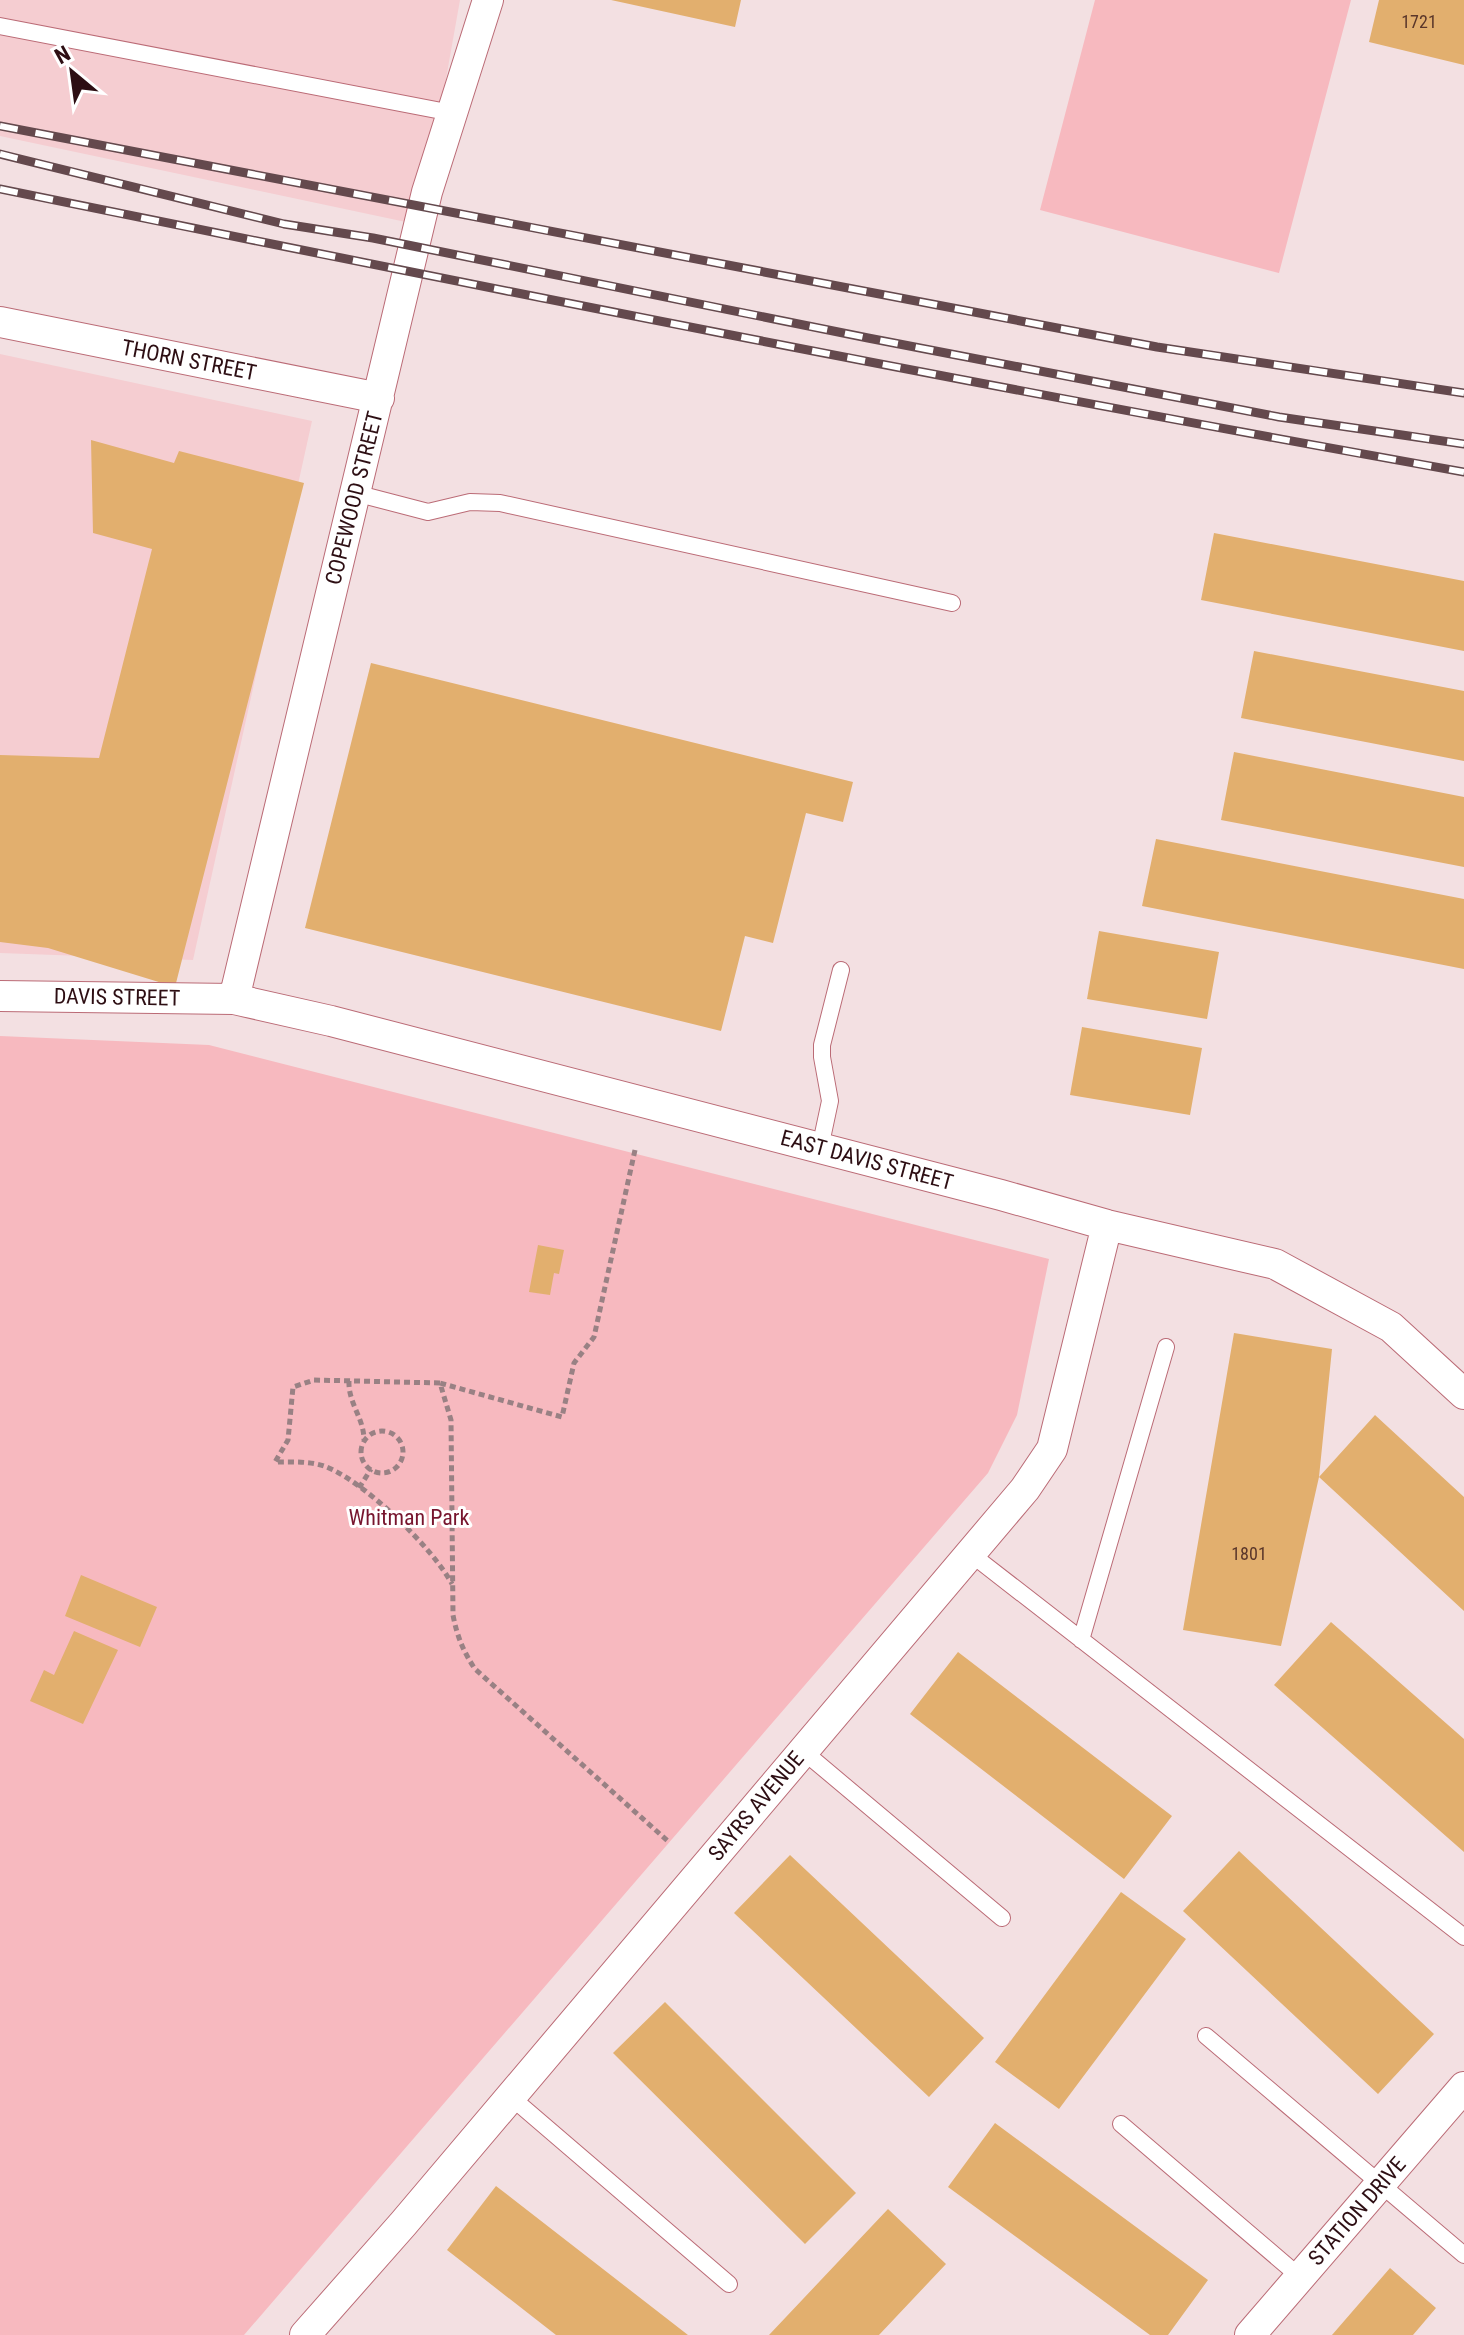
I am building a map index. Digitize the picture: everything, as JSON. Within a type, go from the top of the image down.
[{"type":"street","name":"COPEWOOD STREET","points":[[234,999],[427,192],[488,0]]},
{"type":"street","name":"THORN STREET","points":[[0,322],[379,398]]},
{"type":"street","name":"DAVIS STREET","points":[[0,996],[234,999]]},
{"type":"street","name":"EAST DAVIS STREET","points":[[234,999],[331,1021],[1107,1225],[1275,1264],[1391,1327],[1464,1394]]},
{"type":"street","name":"SAYRS AVENUE","points":[[305,2335],[511,2097],[1025,1489],[1052,1449],[1107,1225]]},
{"type":"street","name":"STATION DRIVE","points":[[1250,2335],[1464,2087]]},
{"type":"lane","points":[[0,26],[452,113]]},
{"type":"lane","points":[[355,493],[428,512],[470,502],[500,503],[952,603]]},
{"type":"lane","points":[[820,1148],[830,1101],[822,1045],[841,970]]},
{"type":"lane","points":[[1081,1640],[1166,1347]]},
{"type":"lane","points":[[971,1554],[1464,1937]]},
{"type":"lane","points":[[803,1751],[1002,1918]]},
{"type":"lane","points":[[1206,2036],[1464,2255]]},
{"type":"lane","points":[[511,2097],[729,2284]]},
{"type":"lane","points":[[1121,2124],[1300,2277]]},
{"type":"path","points":[[453,1585],[442,1564],[382,1505],[359,1488],[327,1467],[314,1463],[275,1462],[288,1440],[293,1387],[314,1380],[440,1383],[562,1417],[574,1363],[594,1337],[635,1150]]},
{"type":"path","points":[[349,1381],[348,1395],[362,1423],[363,1461],[380,1473],[394,1469],[402,1459],[402,1445],[388,1431],[374,1432],[364,1441]]},
{"type":"path","points":[[440,1383],[451,1420],[453,1615],[458,1638],[475,1669],[670,1843]]},
{"type":"path","points":[[359,1488],[371,1469]]},
{"type":"shaded area","points":[[0,0],[460,0],[420,225],[0,136]]},
{"type":"shaded area","points":[[0,354],[312,421],[193,960],[0,953]]},
{"type":"green space","points":[[1095,0],[1351,0],[1279,273],[1040,210]]},
{"type":"green space","name":"Whitman Park","points":[[0,1036],[209,1045],[1049,1259],[1017,1415],[988,1473],[244,2335],[0,2335]]},
{"type":"building","points":[[611,0],[741,0],[735,27]]},
{"type":"building","points":[[1379,0],[1464,0],[1464,65],[1369,42]]},
{"type":"building","points":[[91,440],[174,463],[179,451],[304,483],[175,987],[48,948],[0,942],[0,755],[99,758],[152,549],[93,533]]},
{"type":"building","points":[[1214,533],[1464,581],[1464,651],[1201,600]]},
{"type":"building","points":[[1254,651],[1464,691],[1464,761],[1241,718]]},
{"type":"building","points":[[371,663],[853,782],[843,822],[806,813],[773,943],[745,936],[721,1031],[305,928]]},
{"type":"building","points":[[1234,752],[1464,797],[1464,867],[1221,820]]},
{"type":"building","points":[[1156,839],[1464,899],[1464,969],[1142,906]]},
{"type":"building","points":[[1099,931],[1219,952],[1207,1019],[1087,999]]},
{"type":"building","points":[[1082,1027],[1202,1048],[1190,1115],[1070,1095]]},
{"type":"building","points":[[538,1245],[564,1250],[559,1274],[554,1273],[550,1295],[529,1292]]},
{"type":"building","points":[[1234,1333],[1332,1349],[1319,1477],[1281,1646],[1183,1630]]},
{"type":"building","points":[[1375,1415],[1464,1497],[1464,1611],[1319,1477]]},
{"type":"building","points":[[81,1575],[157,1607],[140,1647],[65,1616]]},
{"type":"building","points":[[1331,1622],[1464,1739],[1464,1852],[1274,1685]]},
{"type":"building","points":[[74,1631],[118,1650],[83,1724],[30,1701],[44,1670],[54,1675]]},
{"type":"building","points":[[958,1652],[1172,1816],[1124,1879],[910,1714]]},
{"type":"building","points":[[1239,1851],[1434,2034],[1378,2094],[1183,1911]]},
{"type":"building","points":[[790,1855],[984,2038],[929,2097],[734,1913]]},
{"type":"building","points":[[1121,1892],[1186,1939],[1059,2109],[995,2062]]},
{"type":"building","points":[[665,2002],[856,2193],[805,2244],[613,2053]]},
{"type":"building","points":[[995,2123],[1208,2280],[1168,2335],[1150,2335],[948,2187]]},
{"type":"building","points":[[496,2186],[688,2335],[556,2335],[447,2250]]},
{"type":"building","points":[[888,2209],[946,2264],[879,2335],[769,2335]]},
{"type":"building","points":[[1390,2268],[1436,2308],[1413,2335],[1332,2335]]},
{"type":"railway","points":[[0,126],[1157,347],[1464,393]]},
{"type":"railway","points":[[0,154],[284,224],[373,238],[1279,417],[1464,444]]},
{"type":"railway","points":[[0,189],[731,335],[1464,472]]}]
